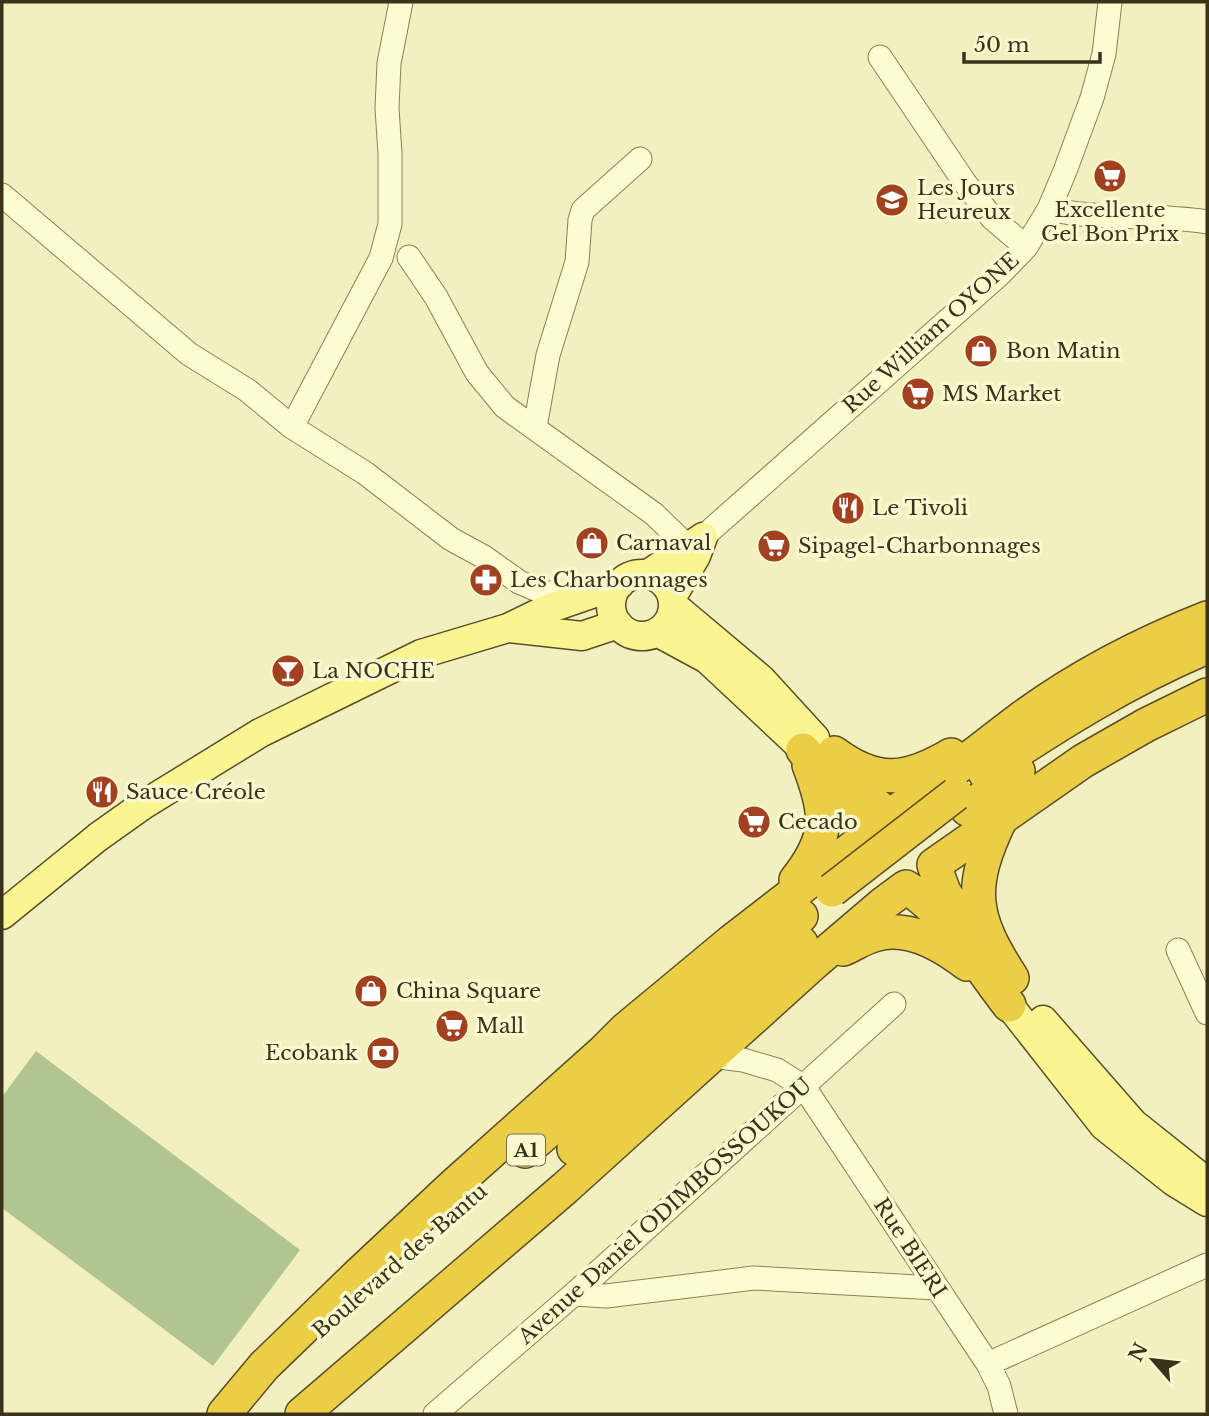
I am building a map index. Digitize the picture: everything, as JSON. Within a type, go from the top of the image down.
[{"type":"highway","points":[[224,1414],[264,1366],[453,1185],[626,1029],[766,915],[878,826],[1024,717],[1108,665],[1207,618]]},
{"type":"highway","points":[[839,898],[1051,729],[1115,691],[1207,647]]},
{"type":"highway","points":[[961,802],[1002,782],[1098,721],[1207,668]]},
{"type":"highway","points":[[934,865],[1052,782],[1119,739],[1207,695]]},
{"type":"highway","points":[[809,744],[859,770],[884,776],[899,776],[917,772],[939,762],[1006,722],[1024,717]]},
{"type":"highway","points":[[809,744],[845,798],[878,826]]},
{"type":"highway","points":[[766,915],[811,860],[820,843],[822,810],[809,744]]},
{"type":"highway","points":[[302,1414],[565,1188],[815,962],[906,887],[928,876],[934,865],[937,845],[928,826],[910,815],[878,826],[865,855],[872,873],[887,884],[906,887],[918,894],[1016,1000]]},
{"type":"highway","points":[[1001,818],[985,852],[979,877],[979,910],[981,924],[1016,1000]]},
{"type":"highway","points":[[934,865],[952,905],[1016,1000]]},
{"type":"highway","name":"Boulevard des Bantu","points":[[224,1414],[730,974],[839,898]]},
{"type":"highway","name":"Boulevard des Bantu","points":[[287,1414],[684,1048],[839,898]]},
{"type":"highway","points":[[815,962],[873,935],[890,932],[920,936],[947,950],[1016,1000]]},
{"type":"main road","points":[[2,915],[143,805],[260,733],[421,654],[508,628],[572,599],[620,584],[632,576],[648,574],[695,541]]},
{"type":"main road","points":[[657,632],[668,621],[673,601],[696,556],[695,541]]},
{"type":"main road","points":[[648,574],[663,582],[673,601],[761,679],[809,744]]},
{"type":"main road","points":[[620,584],[612,600],[614,617],[626,631],[636,635],[657,632],[707,659],[809,744]]},
{"type":"main road","points":[[508,628],[582,636],[618,624]]},
{"type":"main road","points":[[1016,1000],[1133,1123],[1207,1182]]},
{"type":"main road","points":[[1016,1000],[1104,1126],[1173,1181],[1207,1202]]},
{"type":"street","points":[[292,427],[381,258],[390,224],[387,108],[389,63],[401,2]]},
{"type":"street","name":"Rue William OYONE","points":[[695,541],[970,301],[1026,247],[1049,209],[1092,98],[1104,54],[1110,2]]},
{"type":"street","points":[[880,57],[972,192],[992,218],[1026,247]]},
{"type":"street","points":[[535,427],[548,355],[577,262],[583,209],[640,159]]},
{"type":"street","points":[[2,195],[189,355],[247,390],[292,427],[365,473],[451,539],[484,557],[519,582],[540,591],[572,599]]},
{"type":"street","points":[[1049,209],[1075,215],[1180,218],[1207,222]]},
{"type":"street","points":[[409,257],[436,297],[477,373],[505,407],[695,541]]},
{"type":"street","points":[[1178,950],[1207,1013]]},
{"type":"street","name":"Avenue Daniel ODIMBOSSOUKOU","points":[[435,1414],[574,1294],[894,1004]]},
{"type":"street","points":[[711,1056],[743,1060],[777,1070],[804,1087]]},
{"type":"street","name":"Rue BIERI","points":[[804,1087],[988,1364],[999,1386],[1006,1414]]},
{"type":"street","points":[[988,1364],[1207,1265]]},
{"type":"street","points":[[574,1294],[606,1296],[754,1278],[936,1288]]},
{"type":"green space","points":[[36,1051],[300,1250],[213,1366],[2,1208],[2,1097]]},
{"type":"place","name":"Excellente Gel Bon Prix","points":[[1110,176]]},
{"type":"place","name":"Les Jours Heureux","points":[[892,200]]},
{"type":"place","name":"Bon Matin","points":[[981,351]]},
{"type":"place","name":"MS Market","points":[[918,394]]},
{"type":"place","name":"Le Tivoli","points":[[848,508]]},
{"type":"place","name":"Carnaval","points":[[592,543]]},
{"type":"place","name":"Sipagel-Charbonnages","points":[[774,546]]},
{"type":"place","name":"Les Charbonnages","points":[[486,580]]},
{"type":"place","name":"La NOCHE","points":[[288,671]]},
{"type":"place","name":"Sauce Créole","points":[[102,792]]},
{"type":"place","name":"Cecado","points":[[754,822]]},
{"type":"place","name":"China Square","points":[[371,991]]},
{"type":"place","name":"Mall","points":[[452,1026]]},
{"type":"place","name":"Ecobank","points":[[383,1053]]}]
